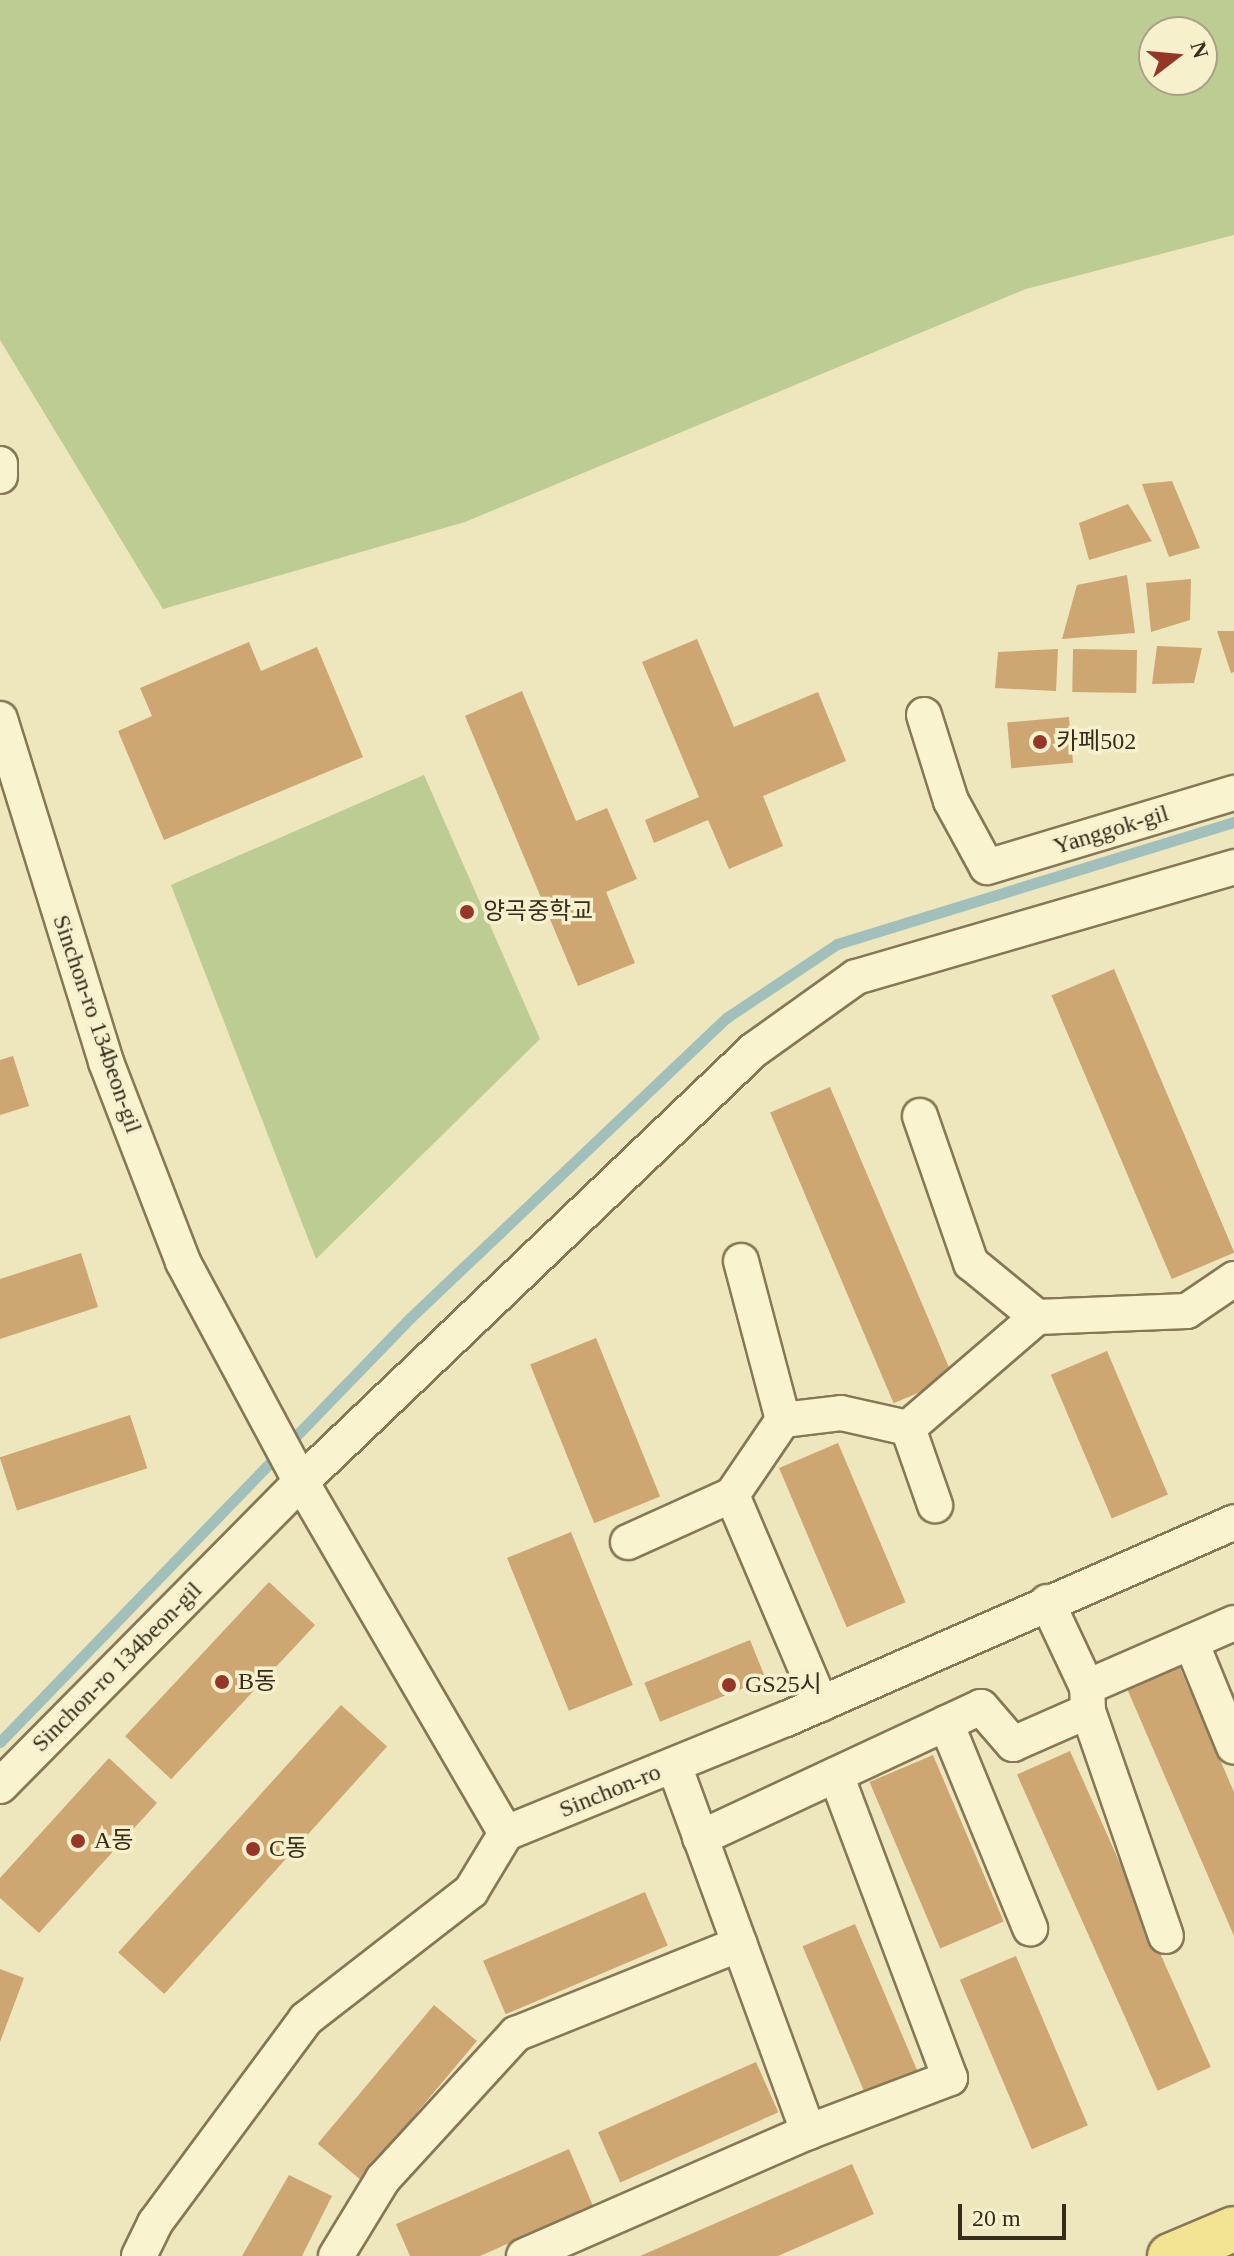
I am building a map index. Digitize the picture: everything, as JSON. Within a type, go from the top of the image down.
[{"type":"main road","points":[[1170,2256],[1234,2229]]},
{"type":"street","points":[[0,464],[0,476]]},
{"type":"street","name":"Yanggok-gil","points":[[924,715],[951,801],[987,867],[1234,793]]},
{"type":"street","name":"Sinchon-ro 134beon-gil","points":[[0,719],[106,1062],[183,1262],[299,1476]]},
{"type":"street","name":"Sinchon-ro 134beon-gil","points":[[0,1786],[299,1476],[754,1050],[856,977],[1234,867]]},
{"type":"street","points":[[920,1116],[971,1263],[1037,1317]]},
{"type":"street","points":[[741,1261],[783,1420]]},
{"type":"street","points":[[908,1428],[1037,1317],[1187,1311],[1234,1279]]},
{"type":"street","points":[[628,1542],[732,1495],[783,1420],[841,1413],[908,1428]]},
{"type":"street","points":[[908,1428],[935,1505]]},
{"type":"street","points":[[139,2256],[155,2223],[306,2019],[471,1891],[506,1833],[299,1476]]},
{"type":"street","points":[[732,1495],[821,1704]]},
{"type":"street","name":"Sinchon-ro","points":[[506,1833],[821,1704],[1234,1522]]},
{"type":"street","points":[[1047,1602],[1087,1699],[1166,1936]]},
{"type":"street","points":[[700,1838],[981,1707],[1013,1744],[1191,1642],[1234,1623]]},
{"type":"street","points":[[1191,1642],[1234,1747]]},
{"type":"street","points":[[946,1723],[1030,1928]]},
{"type":"street","points":[[674,1765],[808,2132]]},
{"type":"street","points":[[524,2256],[808,2132],[950,2078],[836,1775]]},
{"type":"street","points":[[336,2256],[383,2179],[516,2034],[740,1944]]},
{"type":"green space","points":[[0,0],[1234,0],[1234,235],[1026,289],[465,522],[163,609],[0,340]]},
{"type":"green space","points":[[424,775],[540,1039],[316,1259],[171,885]]},
{"type":"building","points":[[1172,481],[1200,548],[1169,557],[1142,484]]},
{"type":"building","points":[[1128,504],[1152,541],[1089,560],[1079,523]]},
{"type":"building","points":[[1127,575],[1135,633],[1062,639],[1077,585]]},
{"type":"building","points":[[1191,579],[1190,620],[1151,632],[1146,583]]},
{"type":"building","points":[[1217,631],[1234,631],[1234,672],[1231,673]]},
{"type":"building","points":[[697,639],[734,727],[818,692],[846,761],[763,796],[783,846],[729,869],[708,820],[654,843],[645,820],[699,797],[642,662]]},
{"type":"building","points":[[249,642],[261,671],[317,647],[363,757],[164,840],[118,731],[152,716],[140,688]]},
{"type":"building","points":[[1157,646],[1202,648],[1194,683],[1152,684]]},
{"type":"building","points":[[1058,649],[1056,691],[995,688],[998,652]]},
{"type":"building","points":[[1073,649],[1137,650],[1136,693],[1072,692]]},
{"type":"building","points":[[522,691],[576,821],[607,808],[637,879],[606,892],[635,963],[578,986],[465,716]]},
{"type":"building","name":"카페502","points":[[1069,717],[1073,763],[1011,768],[1007,722]]},
{"type":"building","points":[[1114,969],[1234,1252],[1172,1279],[1051,996]]},
{"type":"building","points":[[13,1056],[29,1106],[0,1115],[0,1060]]},
{"type":"building","points":[[830,1087],[953,1378],[894,1403],[770,1112]]},
{"type":"building","points":[[81,1253],[98,1307],[0,1339],[0,1279]]},
{"type":"building","points":[[596,1338],[660,1497],[594,1523],[530,1365]]},
{"type":"building","points":[[1107,1351],[1168,1495],[1112,1518],[1051,1375]]},
{"type":"building","points":[[130,1415],[147,1468],[17,1511],[0,1457]]},
{"type":"building","points":[[838,1443],[906,1602],[847,1627],[779,1468]]},
{"type":"building","points":[[571,1532],[633,1685],[569,1711],[507,1558]]},
{"type":"building","name":"B동","points":[[269,1582],[315,1625],[171,1779],[125,1736]]},
{"type":"building","points":[[750,1640],[766,1679],[660,1722],[644,1683]]},
{"type":"building","points":[[1177,1661],[1234,1792],[1234,1936],[1125,1684]]},
{"type":"building","name":"C동","points":[[341,1705],[387,1746],[164,1994],[118,1952]]},
{"type":"building","points":[[1070,1751],[1211,2067],[1158,2091],[1017,1775]]},
{"type":"building","points":[[933,1755],[1004,1922],[940,1949],[869,1782]]},
{"type":"building","name":"A동","points":[[109,1758],[157,1803],[39,1933],[0,1898],[0,1878]]},
{"type":"building","points":[[645,1892],[668,1945],[506,2014],[483,1961]]},
{"type":"building","points":[[855,1924],[923,2083],[870,2106],[803,1946]]},
{"type":"building","points":[[1016,1956],[1088,2125],[1032,2149],[960,1980]]},
{"type":"building","points":[[0,1969],[24,1978],[0,2042]]},
{"type":"building","points":[[434,2005],[477,2041],[361,2180],[318,2144]]},
{"type":"building","points":[[756,2062],[778,2112],[620,2183],[598,2132]]},
{"type":"building","points":[[569,2149],[593,2206],[480,2256],[410,2256],[396,2224]]},
{"type":"building","points":[[852,2164],[874,2214],[778,2256],[640,2256]]},
{"type":"building","points":[[289,2175],[332,2196],[302,2256],[242,2256]]},
{"type":"waterway","points":[[0,1742],[410,1318],[726,1018],[837,944],[1234,822]]},
{"type":"place","name":"카페502","points":[[1040,742]]},
{"type":"place","name":"양곡중학교","points":[[467,912]]},
{"type":"place","name":"B동","points":[[222,1682]]},
{"type":"place","name":"GS25시","points":[[729,1685]]},
{"type":"place","name":"A동","points":[[78,1841]]},
{"type":"place","name":"C동","points":[[253,1849]]}]
